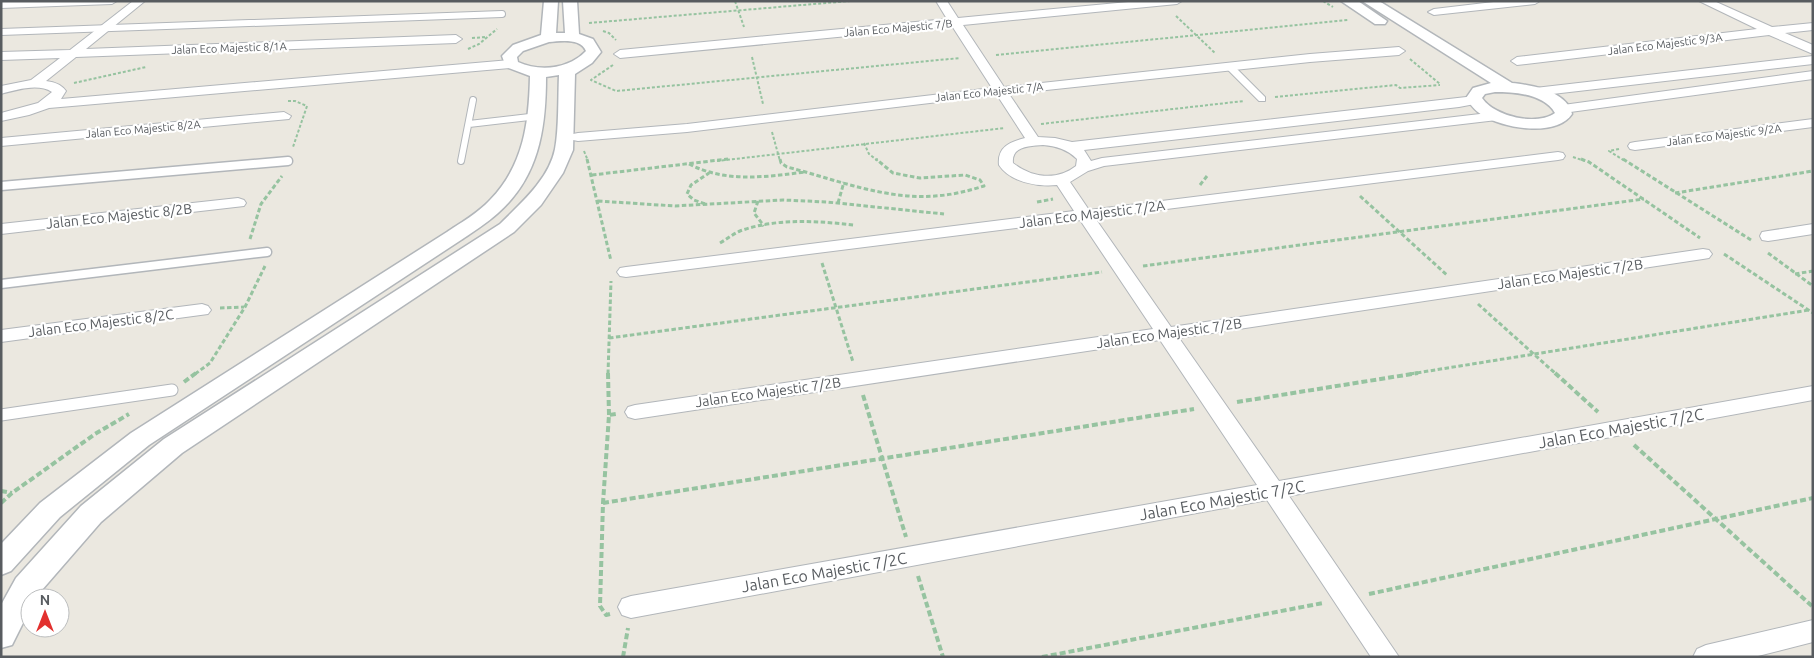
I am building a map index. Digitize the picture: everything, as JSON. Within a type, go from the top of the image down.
[{"type":"street","points":[[1,5],[112,1]]},
{"type":"street","points":[[34,84],[140,1]]},
{"type":"street","points":[[548,38],[551,1]]},
{"type":"street","points":[[570,1],[572,38]]},
{"type":"street","points":[[941,1],[1034,141]]},
{"type":"street","name":"Jalan Eco Majestic 7/B","points":[[620,54],[1177,1]]},
{"type":"street","points":[[1348,1],[1420,45],[1471,86],[1480,107],[1497,116],[1526,123],[1552,122],[1560,119],[1564,114],[1563,109],[1552,100],[1535,92],[1507,87],[1471,86]]},
{"type":"street","points":[[1369,1],[1507,87]]},
{"type":"street","points":[[1434,12],[1535,1]]},
{"type":"street","points":[[1704,1],[1813,50]]},
{"type":"street","name":"Jalan Eco Majestic 9/3A","points":[[1517,61],[1813,26]]},
{"type":"street","points":[[46,104],[511,58],[527,44],[548,38],[572,38],[590,43],[594,47],[594,52],[584,62],[573,66],[538,72],[517,68],[511,58]]},
{"type":"street","name":"Jalan Eco Majestic 8/1A","points":[[1,56],[456,39]]},
{"type":"street","name":"Jalan Eco Majestic 7/A","points":[[578,137],[687,128],[767,117],[1001,91],[1400,51]]},
{"type":"street","points":[[1,90],[34,84],[52,85],[59,91],[511,58]]},
{"type":"street","points":[[1535,92],[1813,60]]},
{"type":"street","points":[[1,635],[26,587],[91,514],[173,446],[507,228],[534,202],[554,173],[564,150],[567,73],[573,66]]},
{"type":"street","points":[[1230,67],[1262,99]]},
{"type":"street","points":[[1,563],[50,510],[140,439],[454,236],[497,204],[512,186],[530,158],[538,116],[538,72]]},
{"type":"street","points":[[1563,109],[1813,75]]},
{"type":"street","points":[[1070,147],[1459,104],[1471,86]]},
{"type":"street","points":[[1,117],[21,113],[46,104],[54,99],[59,91]]},
{"type":"street","name":"Jalan Eco Majestic 8/2A","points":[[1,142],[284,116]]},
{"type":"street","points":[[1066,188],[1084,168],[1102,162],[1497,116]]},
{"type":"street","name":"Jalan Eco Majestic 9/2A","points":[[1635,146],[1813,123]]},
{"type":"street","points":[[1084,168],[1082,154],[1070,147],[1053,142],[1034,141],[1018,145],[1006,152],[1004,158],[1012,171],[1021,176],[1066,188],[1386,657]]},
{"type":"street","name":"Jalan Eco Majestic 7/2A","points":[[619,274],[1558,156]]},
{"type":"street","name":"Jalan Eco Majestic 8/2B","points":[[1,229],[238,203]]},
{"type":"street","points":[[1763,243],[1813,229]]},
{"type":"street","name":"Jalan Eco Majestic 7/2B","points":[[635,412],[1463,290],[1710,249]]},
{"type":"street","name":"Jalan Eco Majestic 8/2C","points":[[1,336],[202,310]]},
{"type":"street","name":"Jalan Eco Majestic 7/2C","points":[[632,607],[1813,393]]},
{"type":"street","points":[[1706,657],[1813,630]]},
{"type":"lane","points":[[1,32],[502,14]]},
{"type":"lane","points":[[461,161],[473,100]]},
{"type":"lane","points":[[469,124],[538,116]]},
{"type":"lane","points":[[1,186],[288,160]]},
{"type":"lane","points":[[1,284],[268,252]]},
{"type":"lane","points":[[1,415],[172,390]]},
{"type":"path","points":[[736,1],[781,163],[787,167],[885,193],[911,197],[946,197],[984,186],[980,180],[965,175],[920,178],[893,173],[868,154],[864,143]]},
{"type":"path","points":[[589,23],[850,1]]},
{"type":"path","points":[[1163,2],[1230,67]]},
{"type":"path","points":[[610,89],[616,91],[756,78],[1353,20]]},
{"type":"path","points":[[592,175],[1262,99],[1396,85],[1400,88],[1440,85]]},
{"type":"path","points":[[1635,146],[1609,151],[1675,193],[1763,243],[1794,274],[1813,286]]},
{"type":"path","points":[[1558,156],[1566,155],[1589,162],[1710,249],[1813,313]]},
{"type":"path","points":[[688,164],[709,173],[740,177],[808,172]]},
{"type":"path","points":[[1675,193],[1813,171]]},
{"type":"path","points":[[708,205],[694,200],[687,194],[691,185],[709,173]]},
{"type":"path","points":[[838,203],[844,182]]},
{"type":"path","points":[[1344,183],[1813,607]]},
{"type":"path","points":[[1033,203],[1066,188]]},
{"type":"path","points":[[623,657],[632,607],[606,615],[600,606],[603,494],[609,415],[608,376],[619,274],[604,238],[598,201],[675,206],[783,200],[838,203],[949,214]]},
{"type":"path","points":[[758,201],[754,213],[764,226]]},
{"type":"path","points":[[697,263],[705,253],[742,230],[806,222],[855,226]]},
{"type":"path","points":[[818,248],[943,657]]},
{"type":"path","points":[[1794,274],[1813,271]]},
{"type":"path","points":[[609,415],[635,412]]},
{"type":"path","points":[[1,491],[12,493]]},
{"type":"path","points":[[1042,657],[1346,598],[1813,498]]}]
